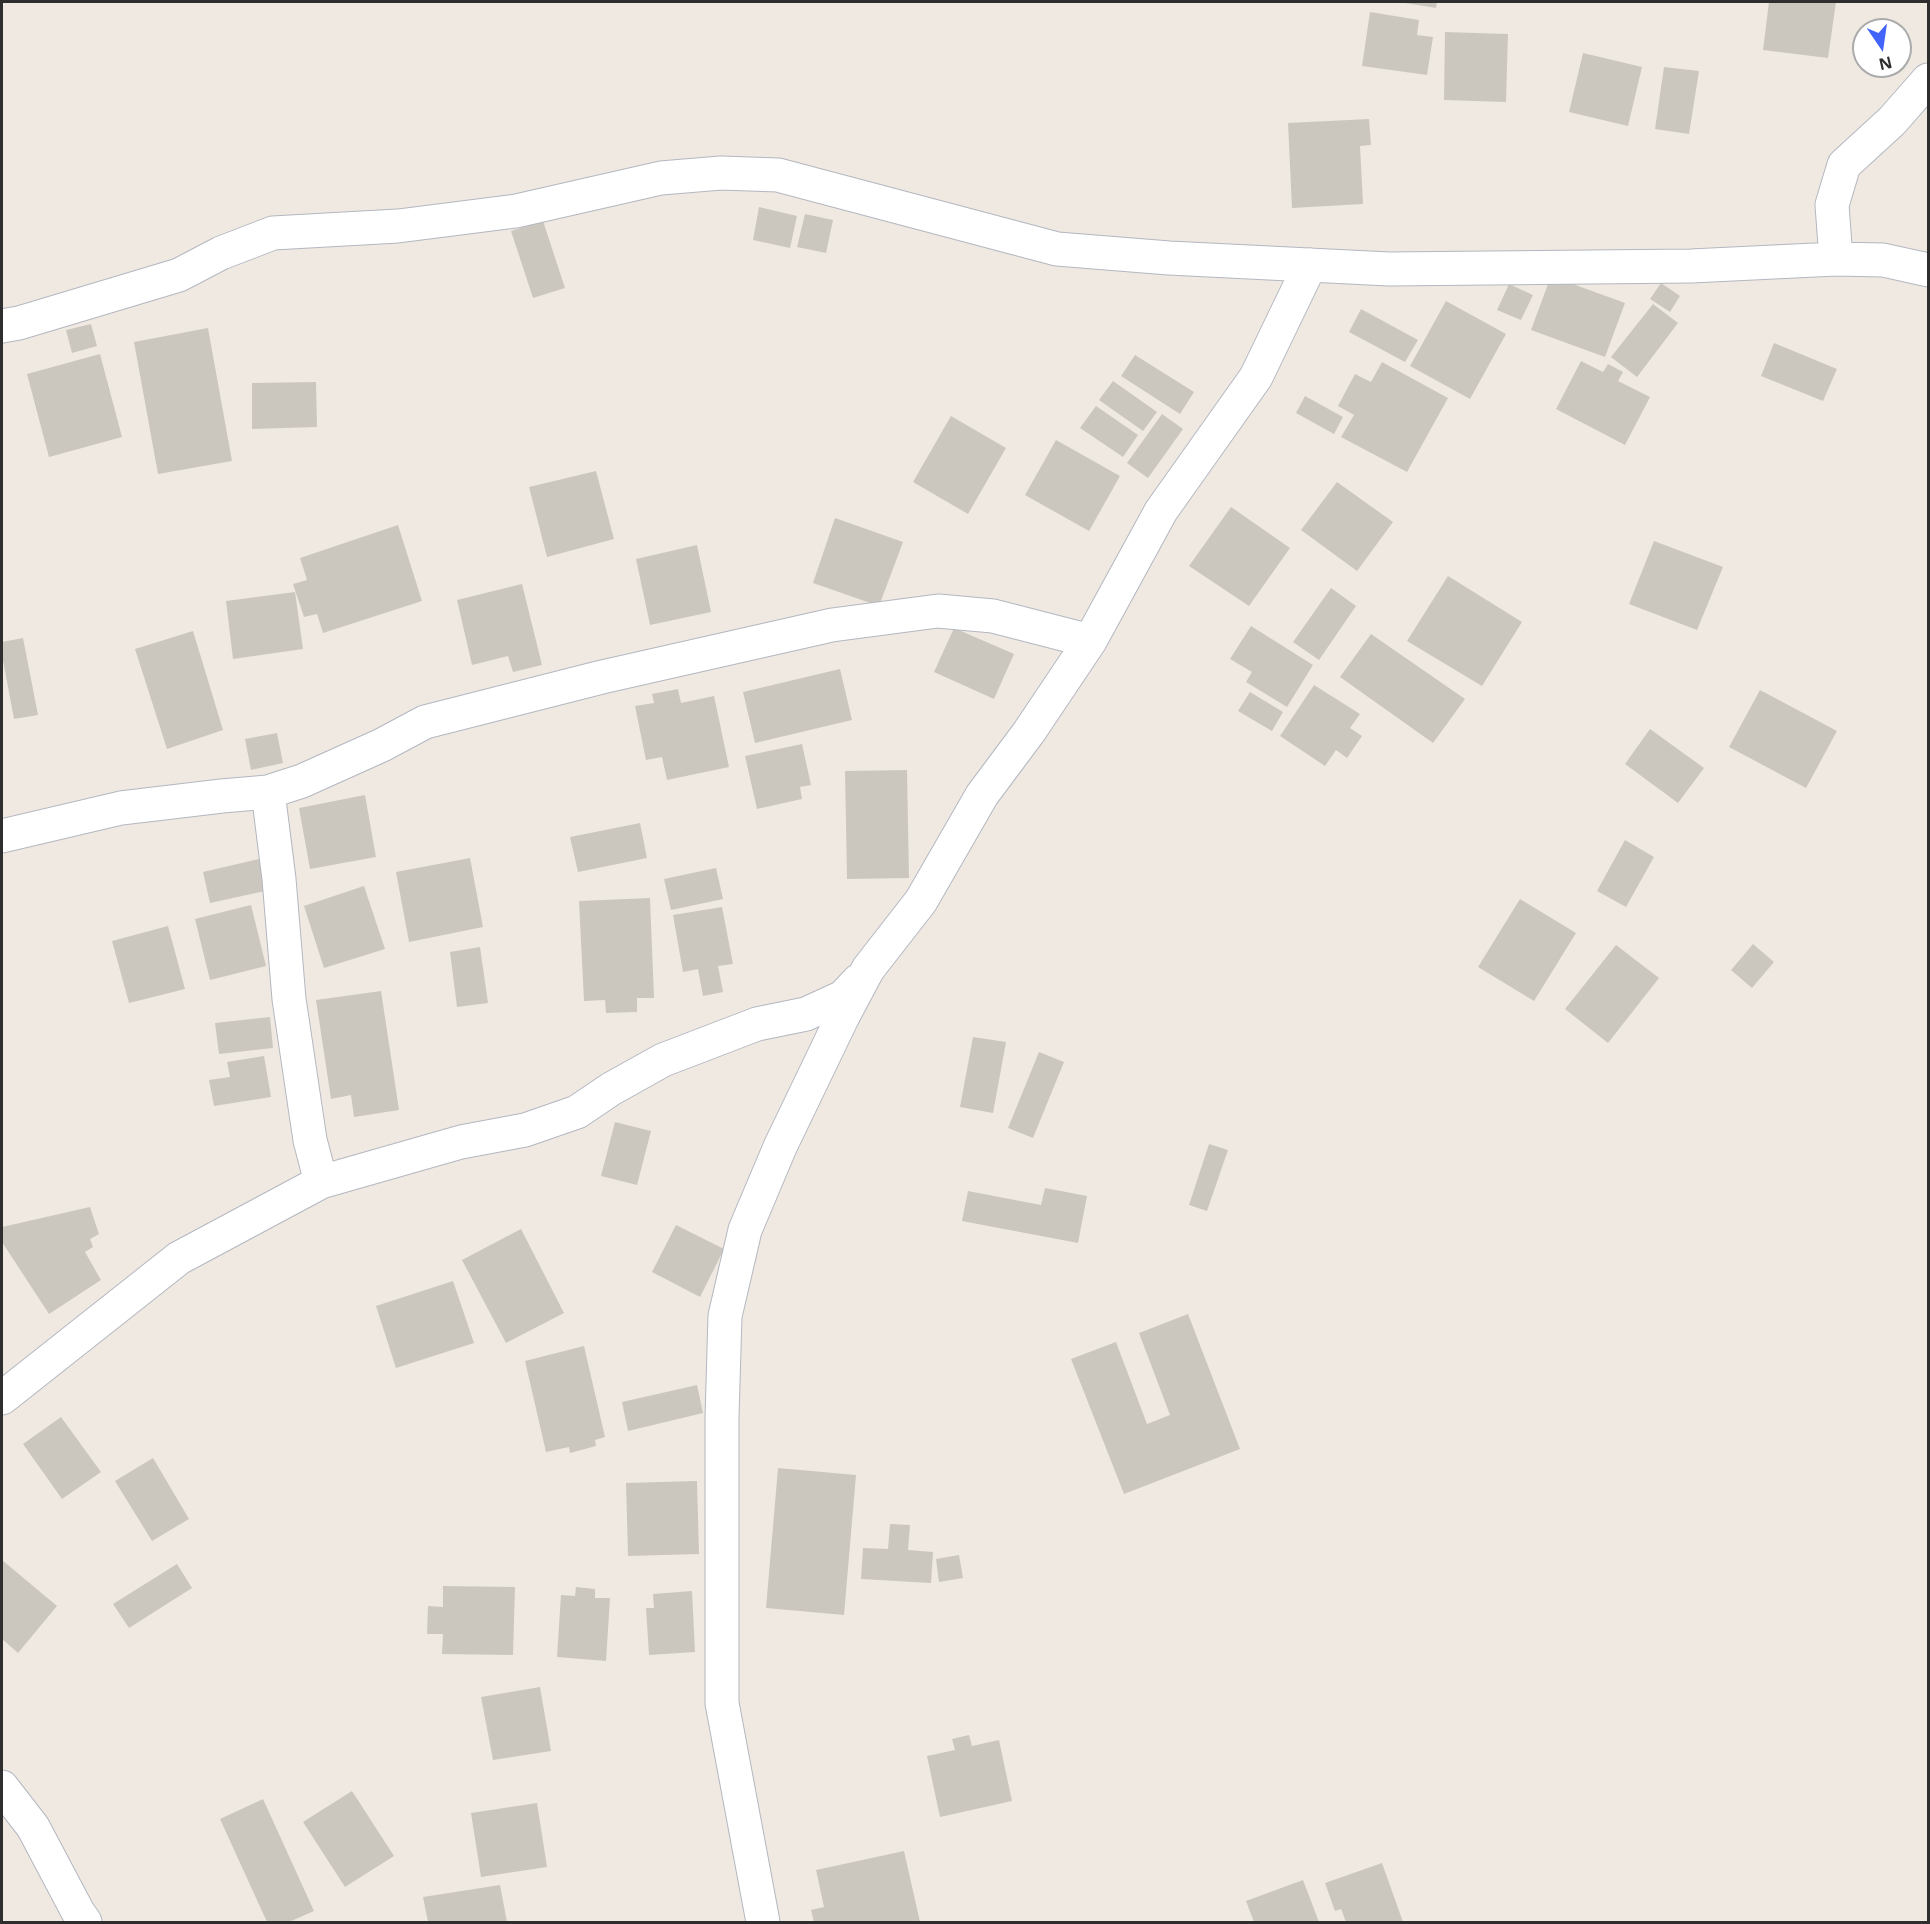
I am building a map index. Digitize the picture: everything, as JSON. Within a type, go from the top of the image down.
[{"type":"street","points":[[1836,259],[1832,205],[1844,165],[1892,121],[1929,80]]},
{"type":"street","points":[[2,326],[180,275],[221,253],[273,234],[398,226],[516,211],[661,178],[721,173],[778,175],[1057,249],[1169,258],[1389,269],[1668,266],[1836,259],[1883,260],[1929,270]]},
{"type":"street","points":[[2,1398],[179,1258],[321,1182],[461,1142],[525,1130],[577,1112],[611,1089],[663,1060],[757,1024],[806,1014],[843,997],[921,901],[982,795],[1029,732],[1090,641],[1161,511],[1256,377],[1310,265]]},
{"type":"street","points":[[2,836],[121,808],[268,792],[312,777],[382,746],[425,722],[602,677],[832,625],[938,611],[993,616],[1090,641]]},
{"type":"street","points":[[268,792],[279,879],[289,999],[310,1140],[321,1182]]},
{"type":"street","points":[[763,1923],[722,1703],[722,1417],[725,1316],[745,1230],[780,1147],[868,969]]},
{"type":"street","points":[[2,1787],[33,1827],[85,1923]]},
{"type":"building","points":[[1399,2],[1437,2],[1436,8]]},
{"type":"building","points":[[1769,2],[1836,2],[1828,58],[1763,50]]},
{"type":"building","points":[[1370,12],[1419,20],[1417,35],[1433,37],[1427,75],[1362,66]]},
{"type":"building","points":[[1445,32],[1508,34],[1506,102],[1444,100]]},
{"type":"building","points":[[1583,53],[1642,67],[1628,126],[1569,112]]},
{"type":"building","points":[[1664,67],[1699,71],[1689,134],[1655,129]]},
{"type":"building","points":[[1369,119],[1371,145],[1360,146],[1363,204],[1292,208],[1288,123]]},
{"type":"building","points":[[759,207],[797,216],[790,248],[753,240]]},
{"type":"building","points":[[805,214],[833,220],[826,253],[797,247]]},
{"type":"building","points":[[543,221],[565,288],[533,298],[511,231]]},
{"type":"building","points":[[1551,276],[1625,303],[1605,357],[1531,330]]},
{"type":"building","points":[[1661,283],[1680,296],[1670,312],[1650,299]]},
{"type":"building","points":[[1509,284],[1533,295],[1521,320],[1497,310]]},
{"type":"building","points":[[1446,301],[1506,334],[1470,399],[1410,366]]},
{"type":"building","points":[[1653,304],[1678,323],[1637,377],[1611,357]]},
{"type":"building","points":[[1361,309],[1418,340],[1405,362],[1349,332]]},
{"type":"building","points":[[91,324],[97,346],[72,353],[66,330]]},
{"type":"building","points":[[208,328],[232,461],[158,474],[134,342]]},
{"type":"building","points":[[1774,343],[1837,369],[1823,401],[1761,376]]},
{"type":"building","points":[[100,354],[122,437],[49,457],[27,374]]},
{"type":"building","points":[[1135,355],[1194,392],[1180,414],[1121,376]]},
{"type":"building","points":[[1581,361],[1603,372],[1608,364],[1623,372],[1618,381],[1650,397],[1625,445],[1556,409]]},
{"type":"building","points":[[1382,362],[1448,398],[1407,472],[1341,437],[1354,415],[1338,406],[1355,374],[1371,382]]},
{"type":"building","points":[[1113,381],[1157,412],[1143,431],[1099,400]]},
{"type":"building","points":[[316,382],[317,427],[252,429],[252,383]]},
{"type":"building","points":[[1305,396],[1343,417],[1334,434],[1296,413]]},
{"type":"building","points":[[1096,406],[1138,435],[1123,457],[1080,428]]},
{"type":"building","points":[[1162,414],[1183,429],[1148,478],[1127,463]]},
{"type":"building","points":[[951,416],[1006,448],[968,514],[913,482]]},
{"type":"building","points":[[1056,440],[1120,476],[1089,531],[1025,495]]},
{"type":"building","points":[[596,471],[614,539],[547,557],[529,487]]},
{"type":"building","points":[[1337,482],[1393,522],[1357,571],[1301,530]]},
{"type":"building","points":[[1231,507],[1290,548],[1249,606],[1189,566]]},
{"type":"building","points":[[835,518],[903,542],[879,606],[813,583]]},
{"type":"building","points":[[398,525],[422,601],[323,633],[317,614],[304,617],[293,584],[307,580],[300,558]]},
{"type":"building","points":[[1654,541],[1723,567],[1697,630],[1629,604]]},
{"type":"building","points":[[697,545],[711,612],[650,625],[636,559]]},
{"type":"building","points":[[1448,576],[1522,622],[1482,686],[1407,641]]},
{"type":"building","points":[[522,584],[542,665],[513,672],[508,656],[472,665],[457,600]]},
{"type":"building","points":[[1331,588],[1356,606],[1319,660],[1293,642]]},
{"type":"building","points":[[295,592],[303,649],[233,659],[226,601]]},
{"type":"building","points":[[1251,626],[1313,665],[1287,707],[1246,682],[1252,672],[1230,659]]},
{"type":"building","points":[[954,628],[1014,654],[994,699],[934,672]]},
{"type":"building","points":[[193,631],[223,730],[167,749],[135,649]]},
{"type":"building","points":[[1371,634],[1465,699],[1433,743],[1340,677]]},
{"type":"building","points":[[23,638],[38,715],[14,719],[2,655],[2,642]]},
{"type":"building","points":[[840,669],[852,720],[755,743],[743,692]]},
{"type":"building","points":[[1314,685],[1360,714],[1350,728],[1362,736],[1347,758],[1336,750],[1325,766],[1280,736]]},
{"type":"building","points":[[678,689],[681,703],[714,696],[729,767],[667,780],[662,757],[646,760],[635,706],[654,703],[652,694]]},
{"type":"building","points":[[1760,690],[1837,731],[1806,788],[1729,747]]},
{"type":"building","points":[[1250,692],[1283,712],[1272,731],[1238,711]]},
{"type":"building","points":[[1650,729],[1704,768],[1678,803],[1625,764]]},
{"type":"building","points":[[277,733],[283,763],[251,770],[245,739]]},
{"type":"building","points":[[802,744],[811,785],[800,787],[802,799],[757,809],[745,756]]},
{"type":"building","points":[[907,770],[909,878],[847,879],[845,771]]},
{"type":"building","points":[[365,795],[376,857],[310,869],[299,808]]},
{"type":"building","points":[[640,823],[647,858],[578,872],[570,837]]},
{"type":"building","points":[[1625,840],[1654,857],[1626,907],[1597,891]]},
{"type":"building","points":[[470,858],[483,927],[409,942],[396,872]]},
{"type":"building","points":[[259,859],[265,891],[210,903],[203,872]]},
{"type":"building","points":[[716,868],[723,899],[671,910],[664,879]]},
{"type":"building","points":[[364,886],[385,949],[324,968],[304,906]]},
{"type":"building","points":[[650,898],[654,998],[637,998],[637,1012],[606,1013],[605,1000],[584,1001],[579,901]]},
{"type":"building","points":[[1520,899],[1576,933],[1534,1001],[1478,967]]},
{"type":"building","points":[[251,905],[266,966],[210,980],[195,919]]},
{"type":"building","points":[[722,907],[733,964],[718,966],[723,992],[703,996],[698,969],[683,972],[673,915]]},
{"type":"building","points":[[168,926],[185,989],[129,1003],[112,941]]},
{"type":"building","points":[[1753,944],[1774,962],[1752,988],[1731,970]]},
{"type":"building","points":[[1616,945],[1659,978],[1608,1043],[1565,1009]]},
{"type":"building","points":[[480,947],[488,1003],[457,1007],[450,952]]},
{"type":"building","points":[[381,991],[399,1110],[354,1117],[351,1095],[331,1099],[316,1000]]},
{"type":"building","points":[[270,1017],[273,1048],[219,1054],[215,1023]]},
{"type":"building","points":[[973,1037],[1006,1042],[993,1113],[960,1107]]},
{"type":"building","points":[[1039,1052],[1064,1062],[1033,1138],[1008,1128]]},
{"type":"building","points":[[264,1056],[271,1097],[214,1106],[209,1080],[230,1077],[227,1062]]},
{"type":"building","points":[[615,1122],[651,1131],[637,1185],[601,1176]]},
{"type":"building","points":[[1209,1144],[1228,1150],[1207,1211],[1189,1205]]},
{"type":"building","points":[[1045,1188],[1087,1196],[1078,1243],[962,1221],[968,1191],[1041,1205]]},
{"type":"building","points":[[90,1207],[99,1234],[90,1239],[93,1247],[85,1252],[101,1280],[49,1314],[2,1242],[2,1227]]},
{"type":"building","points":[[676,1225],[724,1249],[700,1297],[652,1272]]},
{"type":"building","points":[[521,1229],[564,1313],[506,1343],[462,1260]]},
{"type":"building","points":[[453,1281],[474,1343],[396,1368],[376,1306]]},
{"type":"building","points":[[1188,1314],[1240,1449],[1124,1494],[1071,1359],[1116,1342],[1147,1424],[1170,1415],[1139,1333]]},
{"type":"building","points":[[584,1346],[605,1437],[595,1440],[596,1446],[570,1453],[569,1447],[546,1452],[525,1361]]},
{"type":"building","points":[[697,1385],[703,1413],[628,1431],[622,1402]]},
{"type":"building","points":[[61,1417],[101,1472],[62,1499],[23,1444]]},
{"type":"building","points":[[153,1458],[189,1519],[152,1541],[115,1481]]},
{"type":"building","points":[[778,1468],[856,1475],[844,1615],[766,1608]]},
{"type":"building","points":[[697,1481],[699,1554],[628,1556],[626,1483]]},
{"type":"building","points":[[890,1524],[910,1525],[908,1550],[933,1552],[931,1583],[861,1579],[863,1548],[888,1549]]},
{"type":"building","points":[[959,1555],[963,1578],[939,1582],[936,1559]]},
{"type":"building","points":[[2,1560],[57,1606],[18,1653],[2,1639]]},
{"type":"building","points":[[177,1564],[192,1588],[129,1628],[113,1604]]},
{"type":"building","points":[[443,1586],[515,1587],[513,1655],[442,1654],[443,1634],[427,1634],[428,1606],[443,1607]]},
{"type":"building","points":[[576,1587],[595,1589],[595,1598],[610,1598],[606,1661],[557,1657],[561,1595],[575,1596]]},
{"type":"building","points":[[692,1591],[695,1652],[649,1655],[646,1608],[654,1608],[653,1594]]},
{"type":"building","points":[[540,1687],[551,1751],[493,1760],[481,1697]]},
{"type":"building","points":[[969,1735],[972,1746],[999,1740],[1012,1801],[940,1817],[927,1756],[955,1750],[952,1739]]},
{"type":"building","points":[[352,1791],[394,1856],[345,1887],[303,1822]]},
{"type":"building","points":[[263,1799],[314,1911],[289,1922],[267,1922],[220,1819]]},
{"type":"building","points":[[537,1803],[547,1867],[481,1877],[471,1813]]},
{"type":"building","points":[[904,1851],[920,1922],[814,1922],[811,1910],[824,1907],[816,1870]]},
{"type":"building","points":[[1382,1863],[1403,1922],[1346,1922],[1341,1909],[1335,1911],[1325,1883]]},
{"type":"building","points":[[1303,1880],[1319,1922],[1254,1922],[1246,1901]]},
{"type":"building","points":[[500,1885],[507,1922],[428,1922],[423,1897]]}]
